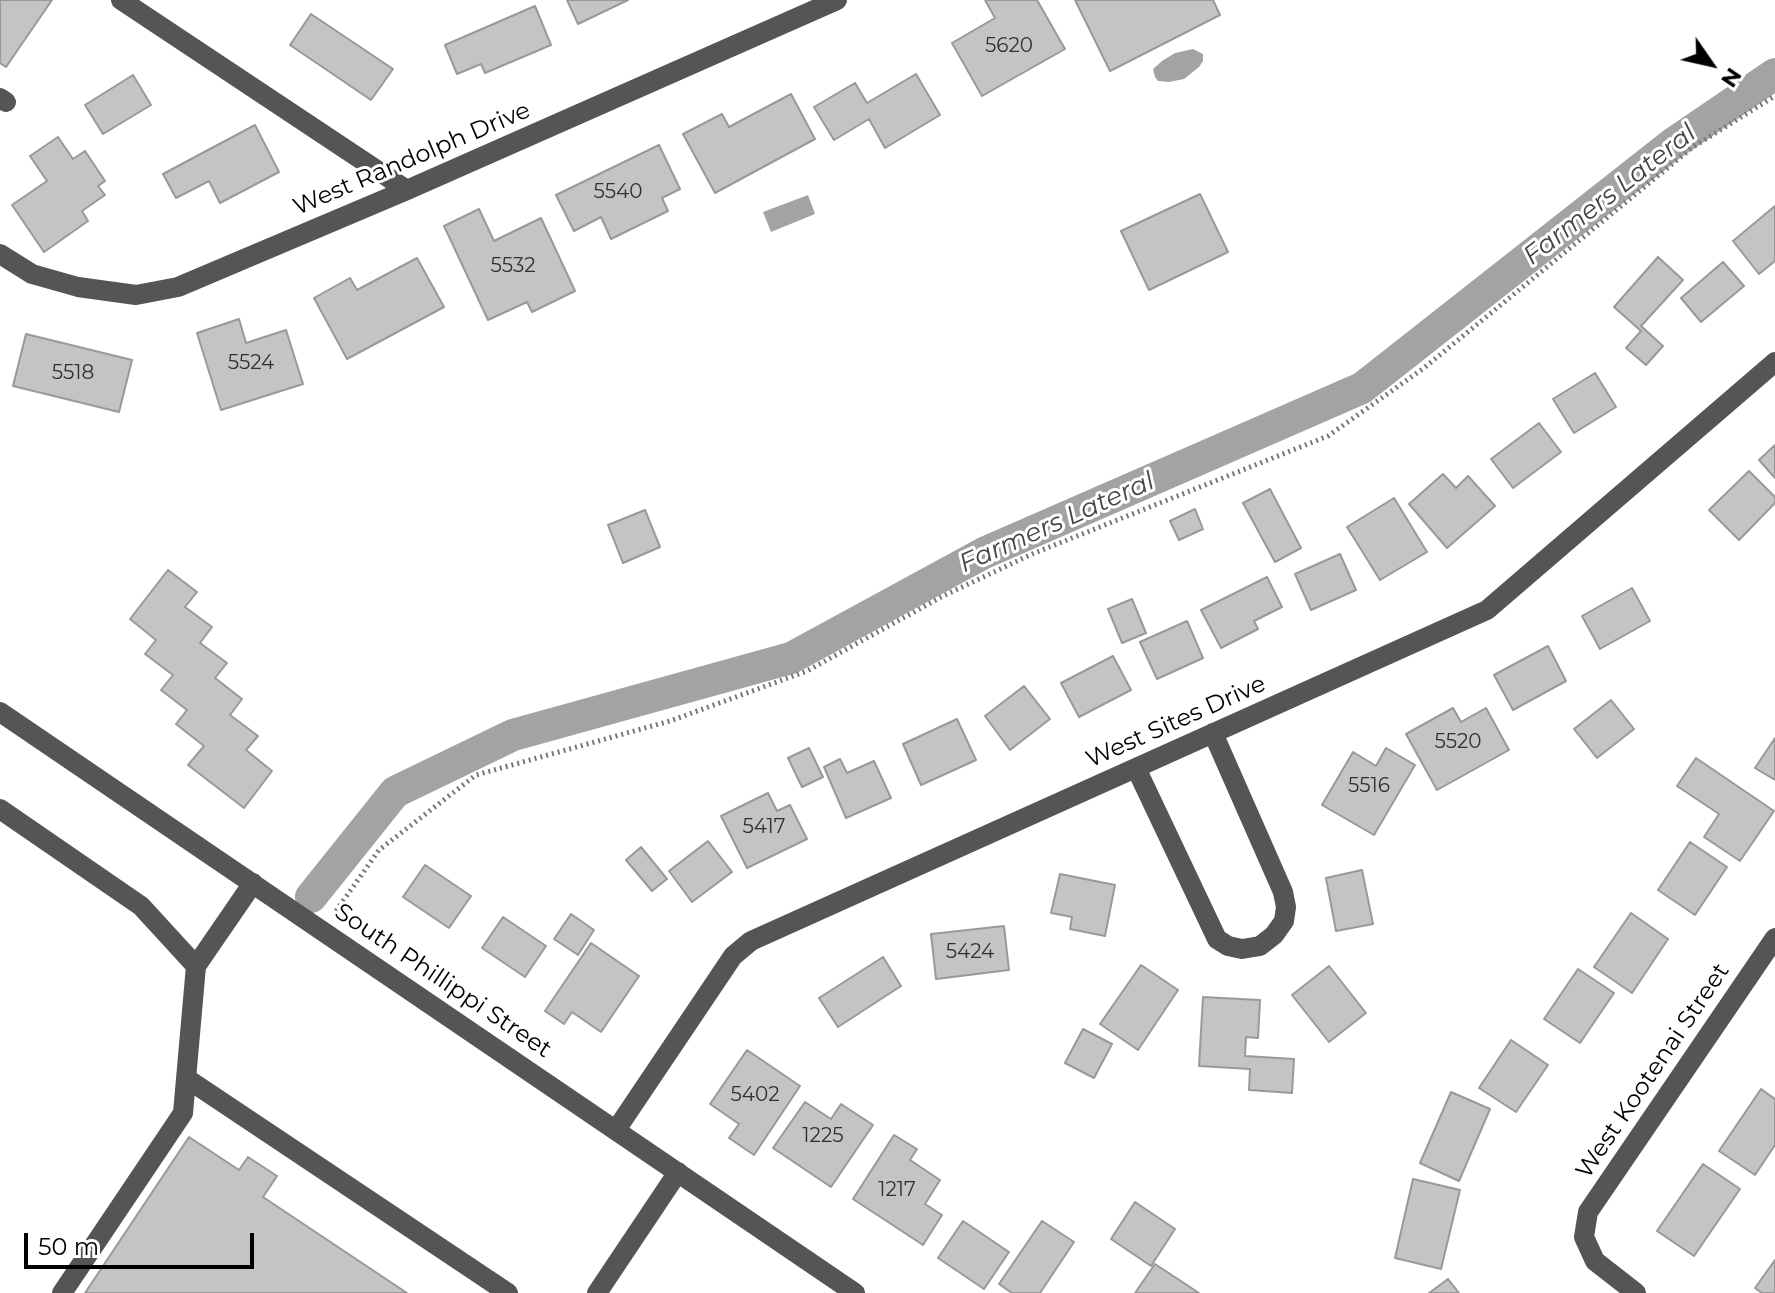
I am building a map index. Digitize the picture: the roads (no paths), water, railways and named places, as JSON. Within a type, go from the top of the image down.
[{"type":"street","points":[[121,0],[407,190]]},
{"type":"street","name":"West Randolph Drive","points":[[0,254],[32,274],[78,287],[136,295],[178,287],[407,190],[837,0]]},
{"type":"street","name":"West Sites Drive","points":[[616,1130],[733,956],[751,941],[1475,617],[1498,603],[1775,362]]},
{"type":"street","name":"South Phillippi Street","points":[[0,712],[855,1293]]},
{"type":"street","points":[[1136,768],[1217,939],[1228,946],[1242,949],[1260,946],[1274,935],[1284,921],[1286,907],[1283,892],[1213,733]]},
{"type":"street","points":[[0,809],[141,906],[196,966]]},
{"type":"street","points":[[62,1293],[183,1113],[196,966],[253,883]]},
{"type":"street","name":"West Kootenai Street","points":[[1636,1293],[1595,1261],[1584,1237],[1588,1212],[1775,938]]},
{"type":"street","points":[[186,1078],[496,1290]]},
{"type":"street","points":[[597,1293],[678,1172]]},
{"type":"waterway","name":"Farmers Lateral","points":[[311,897],[395,792],[513,735],[791,658],[984,553],[1362,388],[1671,145],[1775,74]]}]
